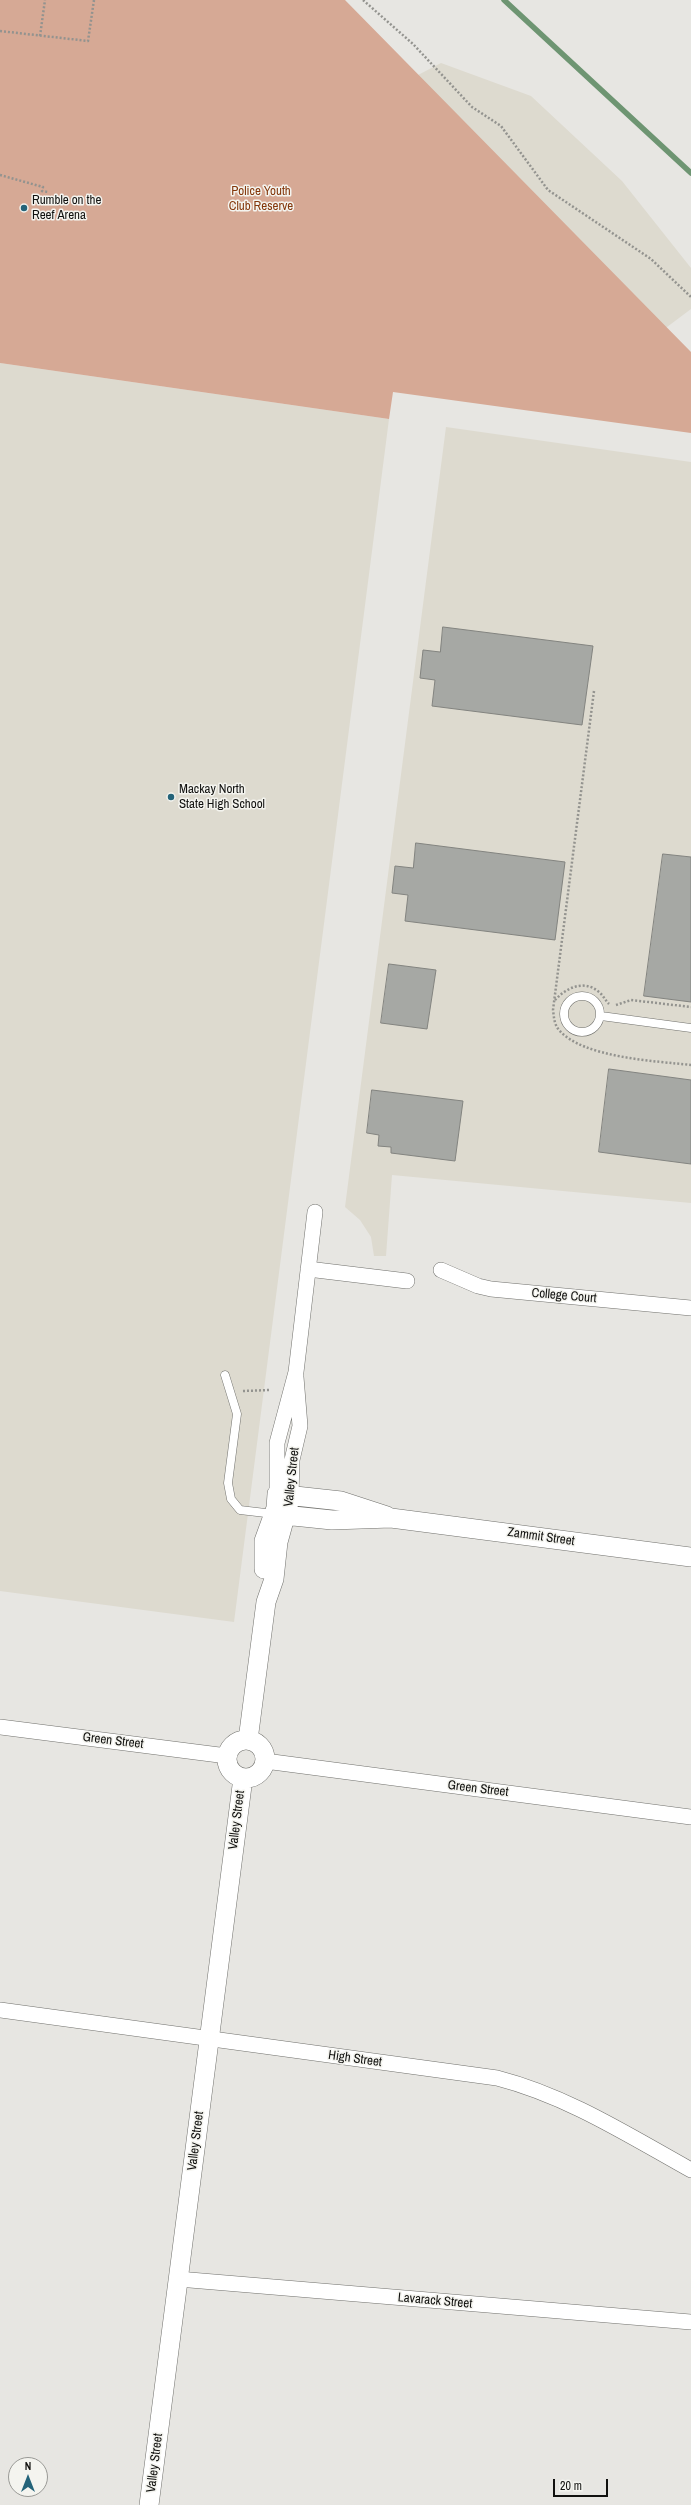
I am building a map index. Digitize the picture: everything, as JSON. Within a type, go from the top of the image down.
[{"type":"street","name":"Valley Street","points":[[248,1740],[266,1602],[264,1541],[280,1514],[300,1426],[296,1372],[315,1212]]},
{"type":"street","points":[[308,1269],[407,1281]]},
{"type":"street","name":"College Court","points":[[441,1270],[478,1286],[491,1289],[691,1308]]},
{"type":"street","name":"Zammit Street","points":[[284,1495],[350,1503],[391,1518]]},
{"type":"street","name":"Zammit Street","points":[[280,1514],[343,1521],[391,1518],[691,1557]]},
{"type":"street","name":"Green Street","points":[[0,1727],[227,1756]]},
{"type":"street","points":[[242,1740],[248,1740],[254,1741],[263,1750],[265,1761],[263,1767],[255,1776],[243,1778],[232,1772],[227,1762],[227,1756],[232,1746],[242,1740]]},
{"type":"street","name":"Green Street","points":[[265,1761],[691,1817]]},
{"type":"street","name":"Valley Street","points":[[149,2505],[243,1778]]},
{"type":"street","name":"High Street","points":[[0,2010],[497,2078],[530,2086],[561,2099],[691,2170]]},
{"type":"street","name":"Lavarack Street","points":[[178,2279],[691,2322]]},
{"type":"lane","points":[[585,996],[591,998],[598,1005],[601,1016],[593,1029],[582,1032],[568,1025],[564,1010],[574,998],[585,996]]},
{"type":"lane","points":[[601,1016],[691,1028]]},
{"type":"lane","points":[[224,1375],[237,1419],[228,1483],[229,1494],[240,1510],[280,1514]]},
{"type":"path","points":[[40,36],[45,0]]},
{"type":"path","points":[[0,31],[88,42],[94,0]]},
{"type":"path","points":[[363,0],[412,44],[472,107],[500,126],[548,190],[651,260],[691,297]]},
{"type":"path","points":[[0,175],[43,187],[42,191],[48,192]]},
{"type":"path","points":[[594,692],[554,1001],[554,1020],[558,1029],[579,1044],[612,1055],[691,1065]]},
{"type":"path","points":[[554,1001],[568,989],[583,986],[598,991],[612,1005],[631,1000],[691,1008]]},
{"type":"path","points":[[230,1393],[251,1389],[270,1390]]},
{"type":"shaded area","points":[[441,63],[531,96],[622,181],[691,268],[691,309],[651,339],[395,87]]},
{"type":"shaded area","name":"Mackay North State High School","points":[[0,363],[389,419],[234,1622],[0,1591]]},
{"type":"shaded area","points":[[446,427],[691,462],[691,1203],[392,1175],[386,1256],[374,1256],[371,1237],[360,1220],[345,1207]]},
{"type":"green space","name":"Police Youth Club Reserve","points":[[0,0],[345,0],[691,352],[691,433],[393,392],[389,419],[0,363]]},
{"type":"building","points":[[443,627],[593,646],[582,725],[432,706],[435,680],[420,678],[423,650],[440,652]]},
{"type":"building","points":[[416,843],[565,862],[555,940],[405,921],[408,895],[392,893],[395,866],[413,868]]},
{"type":"building","points":[[663,854],[691,857],[691,1002],[644,996]]},
{"type":"building","points":[[389,964],[436,970],[427,1029],[381,1023]]},
{"type":"building","points":[[609,1069],[691,1080],[691,1164],[599,1152]]},
{"type":"building","points":[[372,1090],[463,1101],[455,1161],[391,1153],[391,1147],[378,1146],[379,1135],[367,1133]]},
{"type":"waterway","points":[[504,0],[691,173]]},
{"type":"place","name":"Rumble on the Reef Arena","points":[[24,208]]},
{"type":"place","name":"Mackay North State High School","points":[[171,797]]}]
